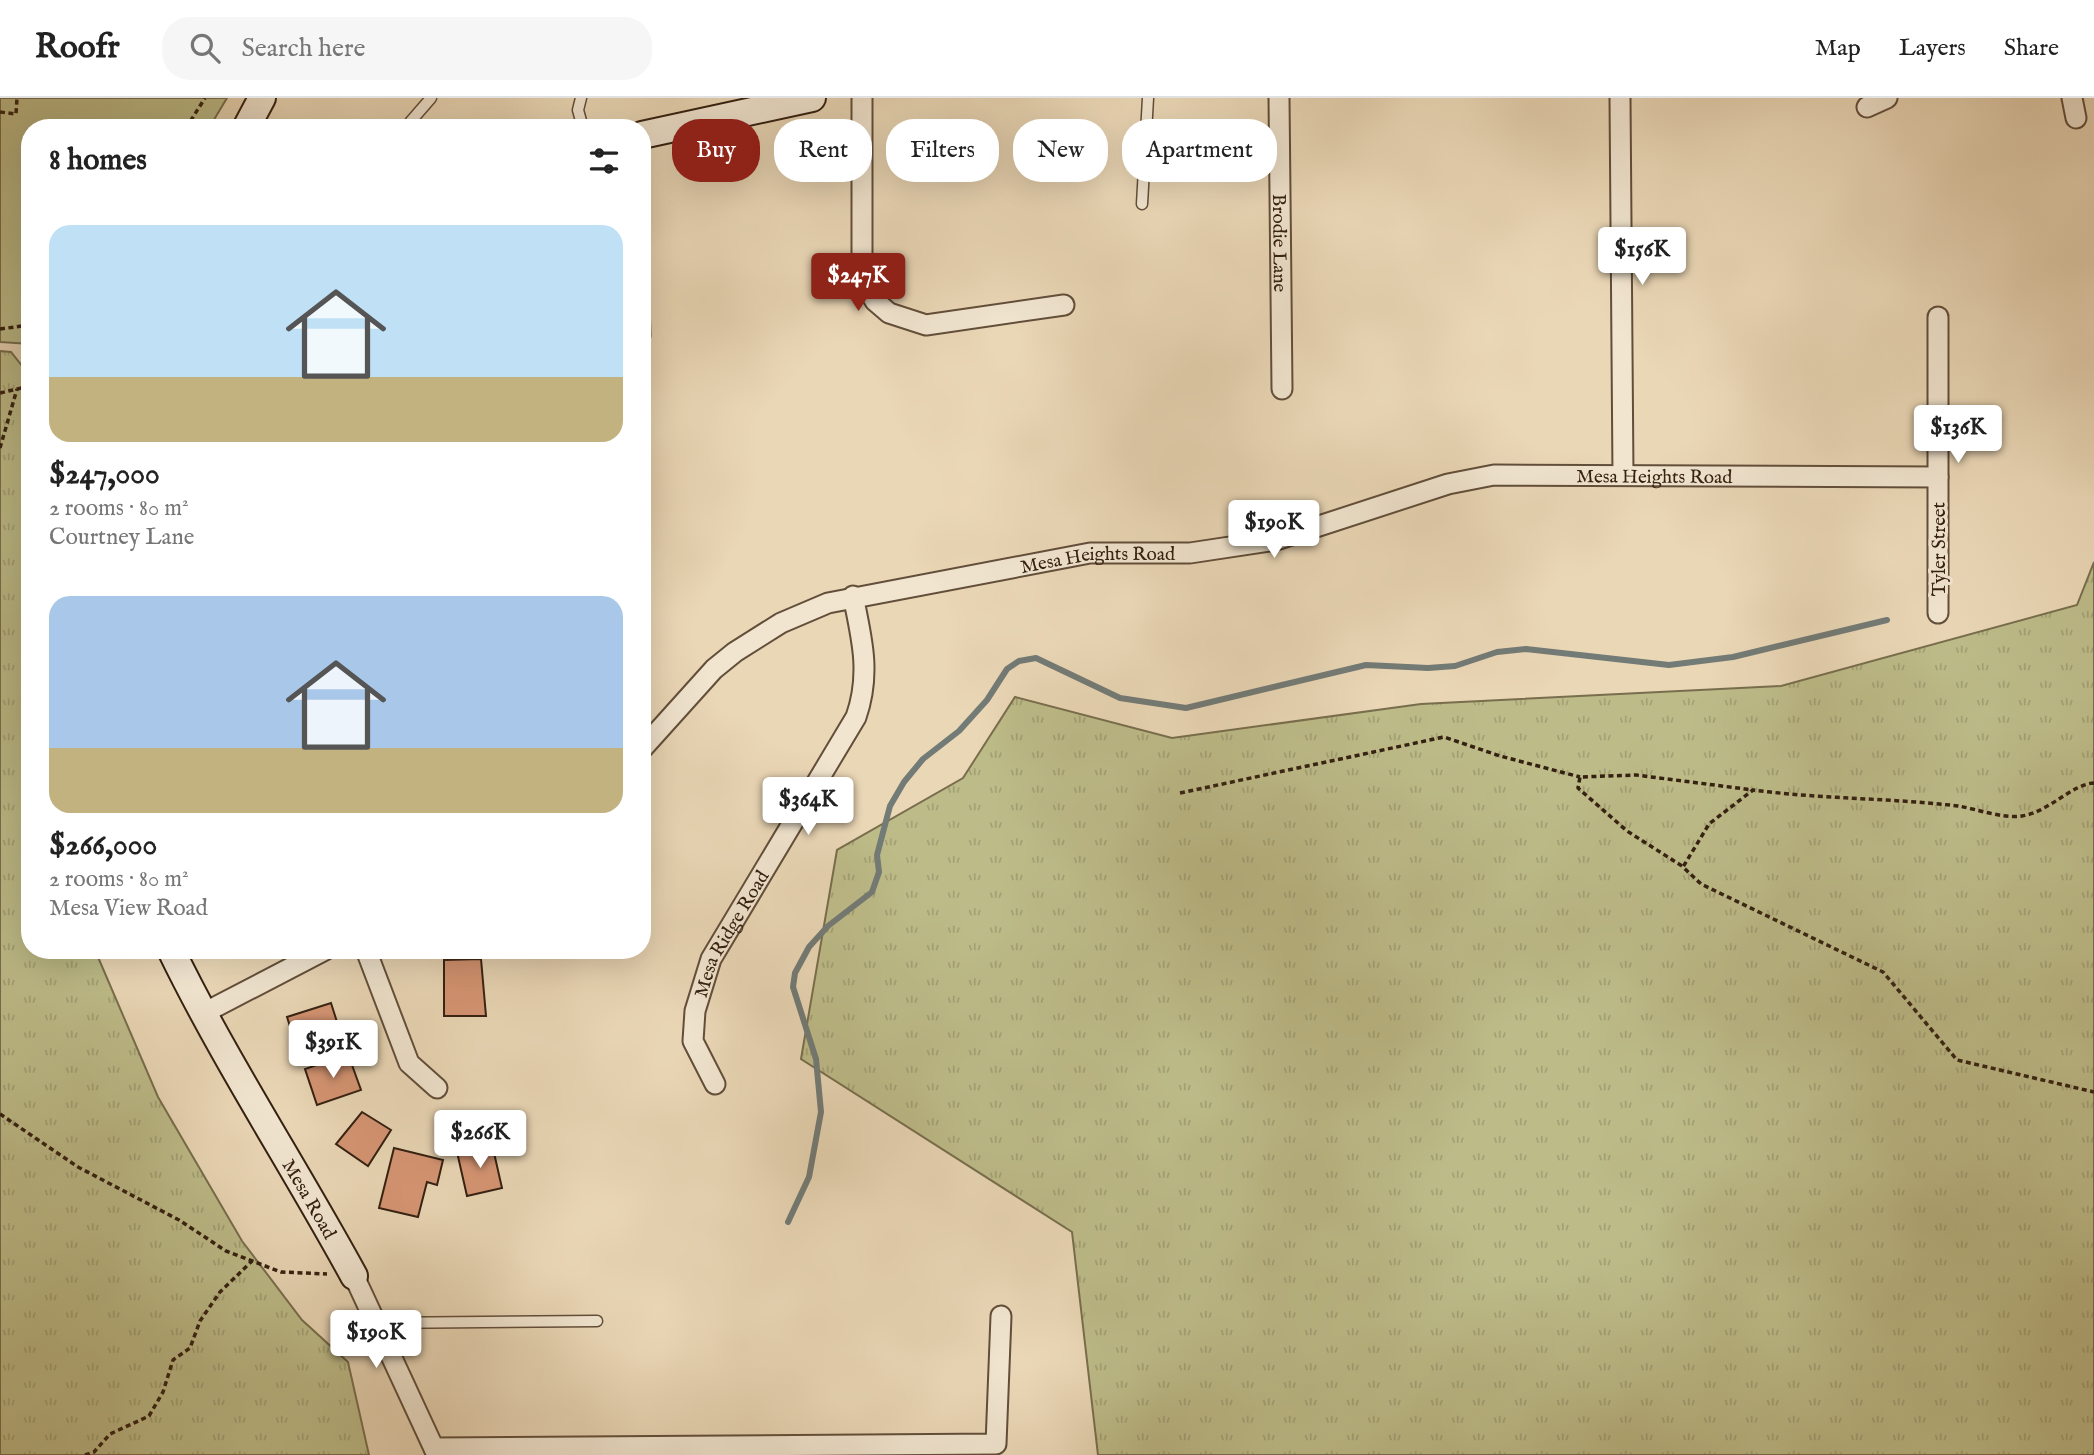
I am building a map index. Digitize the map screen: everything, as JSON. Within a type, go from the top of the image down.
[{"type":"street","points":[[251,119],[262,98]]},
{"type":"street","points":[[651,133],[812,98]]},
{"type":"street","points":[[862,98],[862,279],[874,301],[889,313],[926,325],[1064,305]]},
{"type":"street","name":"Brodie Lane","points":[[1279,98],[1282,389]]},
{"type":"street","points":[[1620,98],[1623,475]]},
{"type":"street","points":[[1867,107],[1887,98]]},
{"type":"street","points":[[2072,98],[2076,118]]},
{"type":"street","name":"Tyler Street","points":[[1938,317],[1938,613]]},
{"type":"street","name":"Mesa Heights Road","points":[[651,739],[714,669],[735,652],[781,622],[853,596],[1090,553],[1190,553],[1276,540],[1471,478],[1525,473],[1938,477]]},
{"type":"street","name":"Mesa Ridge Road","points":[[715,1084],[692,1041],[700,990],[711,959],[856,717],[865,681],[866,662],[853,596]]},
{"type":"street","name":"Mesa Road","points":[[176,959],[202,1014],[354,1276],[435,1452]]},
{"type":"street","points":[[202,1014],[308,959]]},
{"type":"street","points":[[369,959],[409,1063],[437,1088]]},
{"type":"street","points":[[435,1452],[959,1450],[996,1444],[1001,1316]]},
{"type":"lane","points":[[413,119],[431,98]]},
{"type":"lane","points":[[581,98],[581,119]]},
{"type":"lane","points":[[1142,204],[1148,98]]},
{"type":"lane","points":[[376,1323],[597,1321]]},
{"type":"path","points":[[0,112],[16,114],[17,98]]},
{"type":"path","points":[[192,119],[205,98]]},
{"type":"path","points":[[0,329],[21,326]]},
{"type":"path","points":[[0,393],[21,388]]},
{"type":"path","points":[[0,449],[17,389]]},
{"type":"path","points":[[1180,793],[1444,737],[1500,756],[1580,777],[1636,775],[1806,797],[1956,806],[2020,817],[2050,807],[2084,783],[2094,783]]},
{"type":"path","points":[[1580,777],[1578,788],[1627,831],[1683,867],[1701,884],[1883,972],[1957,1060],[2094,1092]]},
{"type":"path","points":[[1683,867],[1709,824],[1753,790]]},
{"type":"path","points":[[0,1114],[78,1167],[179,1220],[226,1251],[281,1272],[354,1276]]},
{"type":"path","points":[[85,1455],[94,1452],[110,1434],[149,1416],[163,1392],[173,1360],[190,1348],[200,1321],[220,1292],[252,1261]]},
{"type":"green space","points":[[0,98],[227,98],[214,119],[21,119],[21,343],[0,342]]},
{"type":"green space","points":[[0,351],[11,352],[21,365],[21,959],[99,959],[158,1097],[242,1241],[302,1320],[348,1362],[369,1455],[0,1455]]},
{"type":"green space","points":[[2094,562],[2094,1455],[1098,1455],[1072,1232],[801,1059],[837,850],[963,778],[1015,697],[1172,738],[1421,704],[1781,686],[2077,605]]},
{"type":"building","points":[[481,959],[486,1016],[444,1016],[444,960]]},
{"type":"building","points":[[331,1003],[344,1044],[300,1058],[287,1017]]},
{"type":"building","points":[[348,1054],[361,1090],[317,1105],[305,1069]]},
{"type":"building","points":[[362,1112],[391,1130],[368,1166],[336,1144]]},
{"type":"building","points":[[492,1144],[502,1188],[467,1196],[457,1152]]},
{"type":"building","points":[[394,1148],[443,1160],[437,1185],[427,1182],[418,1217],[379,1208]]},
{"type":"waterway","points":[[788,1222],[809,1177],[821,1112],[816,1059],[793,987],[795,973],[809,947],[828,926],[872,892],[879,872],[877,855],[890,806],[904,782],[923,759],[959,731],[987,700],[1007,669],[1019,661],[1036,658],[1120,698],[1186,708],[1366,665],[1428,668],[1455,666],[1497,652],[1526,649],[1669,665],[1733,657],[1887,620]]}]
